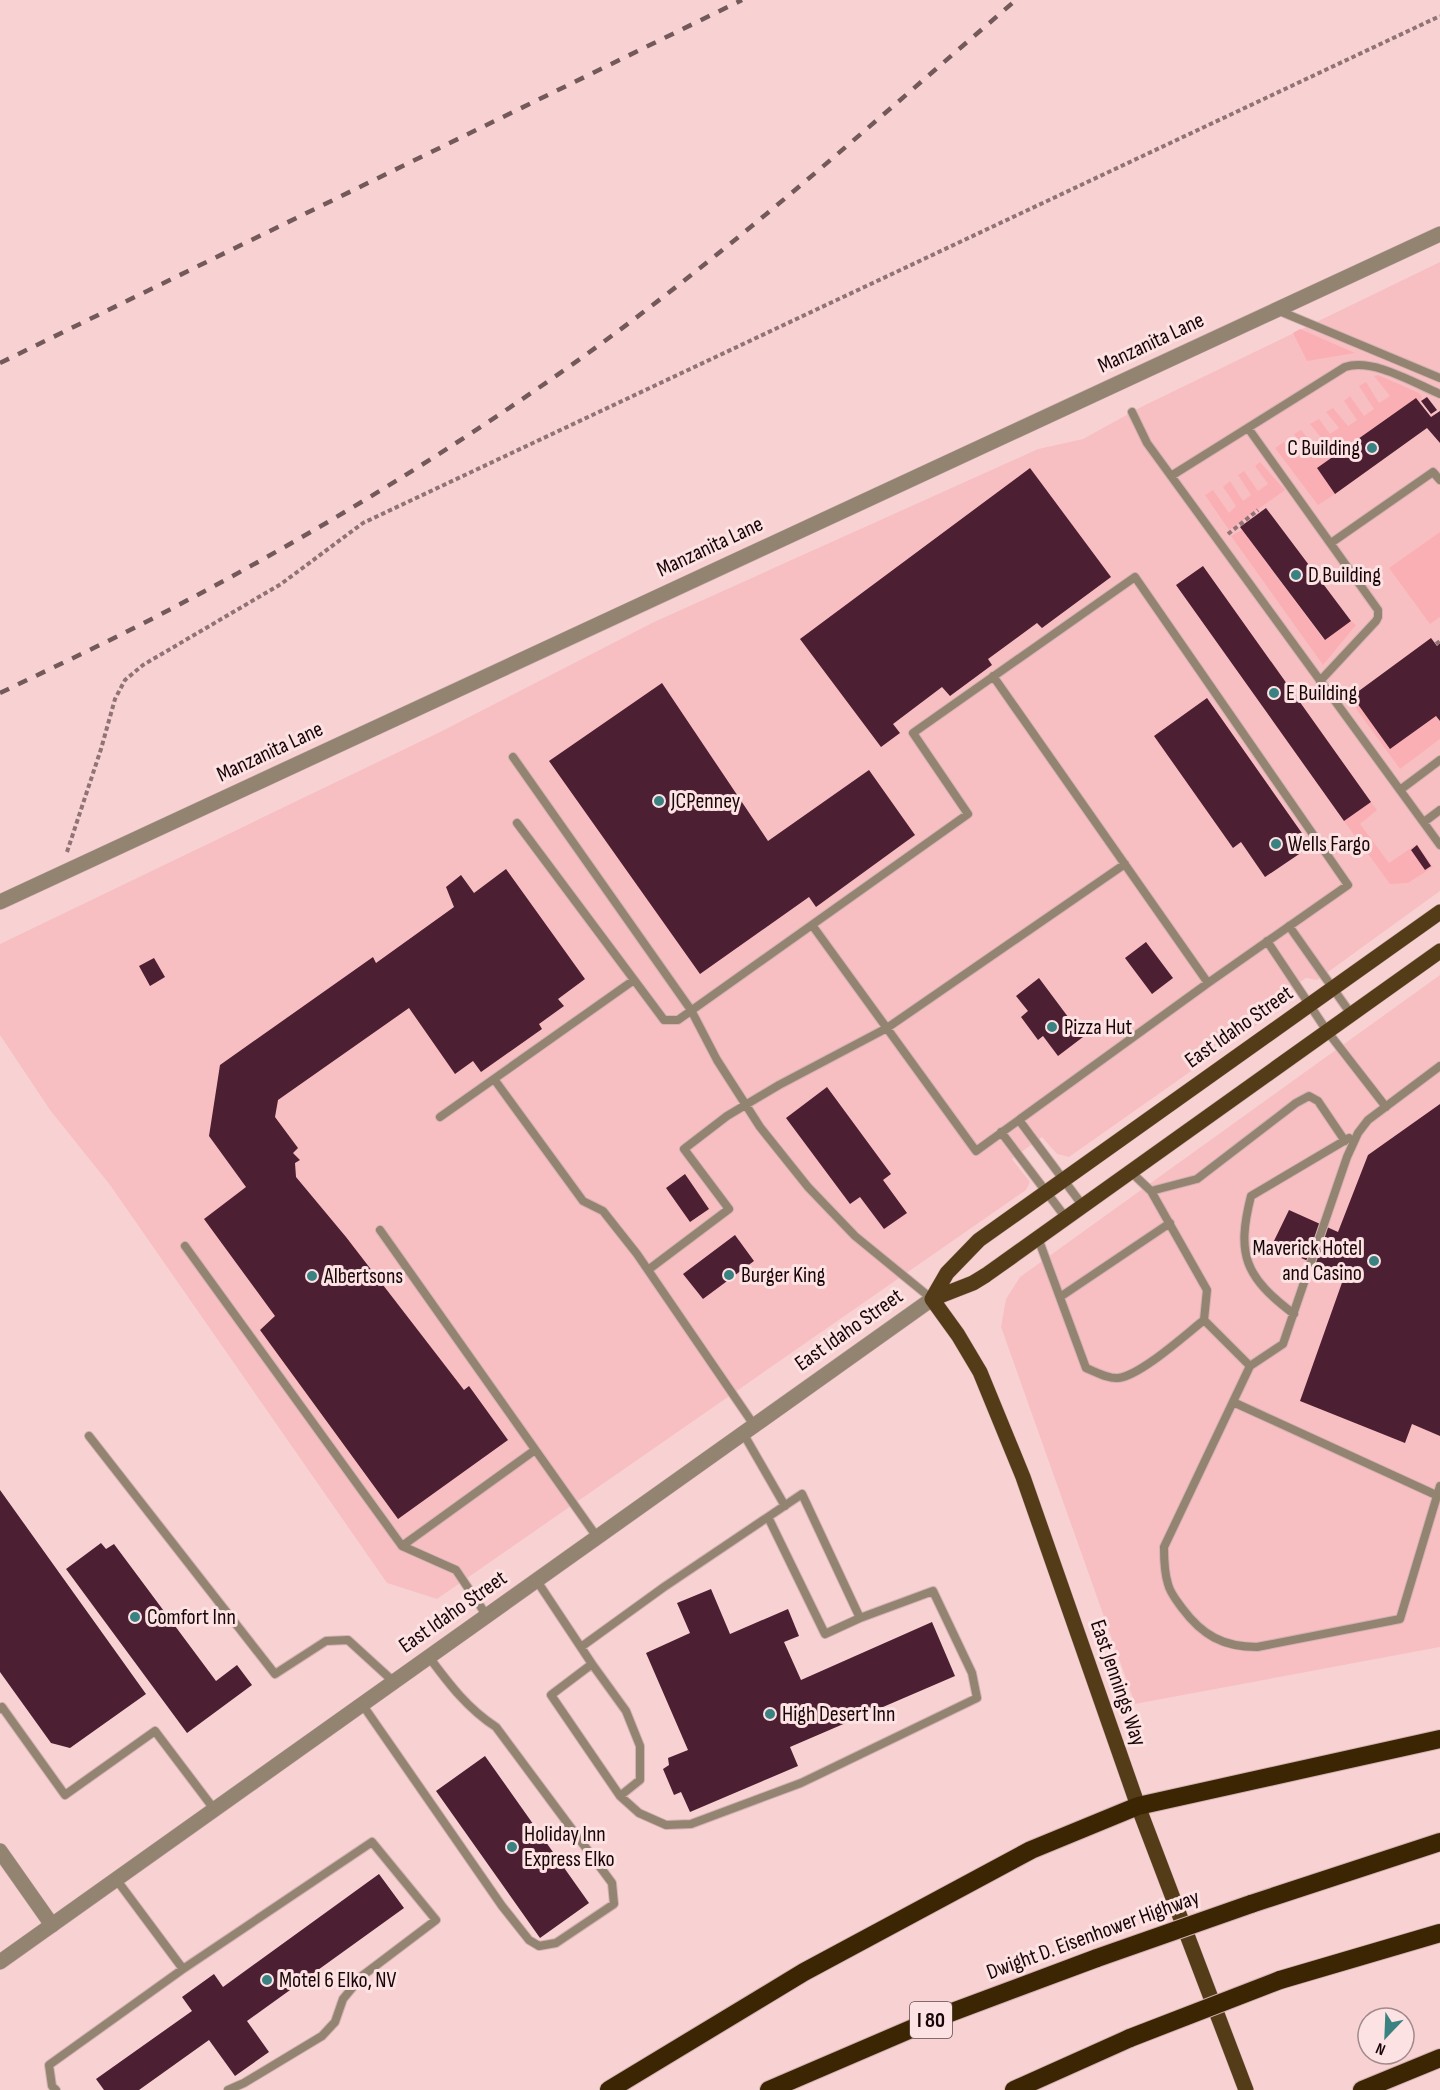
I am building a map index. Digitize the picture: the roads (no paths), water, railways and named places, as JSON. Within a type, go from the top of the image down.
[{"type":"highway","points":[[609,2090],[804,1972],[1031,1850],[1138,1806],[1440,1739]]},
{"type":"highway","name":"Dwight D. Eisenhower Highway","points":[[769,2090],[939,2017],[1097,1958],[1251,1904],[1440,1842]]},
{"type":"highway","points":[[1014,2090],[1130,2038],[1280,1980],[1440,1934]]},
{"type":"highway","points":[[1362,2090],[1440,2058]]},
{"type":"main road","name":"East Idaho Street","points":[[932,1299],[952,1267],[980,1240],[1440,912]]},
{"type":"main road","name":"East Idaho Street","points":[[932,1299],[986,1275],[1440,951]]},
{"type":"main road","name":"East Jennings Way","points":[[932,1299],[958,1335],[980,1372],[1023,1477],[1138,1806],[1246,2090]]},
{"type":"street","name":"Manzanita Lane","points":[[0,902],[1440,234]]},
{"type":"street","name":"East Idaho Street","points":[[0,1962],[932,1299]]},
{"type":"street","points":[[0,1851],[52,1925]]},
{"type":"lane","points":[[1277,310],[1440,378]]},
{"type":"lane","points":[[1171,476],[1345,367],[1353,365],[1375,367],[1440,394]]},
{"type":"lane","points":[[1132,412],[1143,437],[1440,845]]},
{"type":"lane","points":[[1248,428],[1366,592],[1378,613],[1376,621],[1320,681]]},
{"type":"lane","points":[[1331,543],[1433,472],[1440,480]]},
{"type":"lane","points":[[517,824],[664,1020],[678,1020],[968,814],[913,734],[1135,577],[1348,885],[976,1151],[812,925]]},
{"type":"lane","points":[[993,676],[1208,983]]},
{"type":"lane","points":[[513,757],[691,1010],[717,1060],[760,1127],[807,1187],[871,1250],[932,1299]]},
{"type":"lane","points":[[1400,790],[1440,760]]},
{"type":"lane","points":[[1424,822],[1440,810]]},
{"type":"lane","points":[[648,1270],[729,1209],[684,1149],[745,1105],[887,1028],[1125,864]]},
{"type":"lane","points":[[1289,926],[1351,1014]]},
{"type":"lane","points":[[1267,941],[1327,1031],[1386,1107]]},
{"type":"lane","points":[[440,1117],[634,980]]},
{"type":"lane","points":[[1233,1402],[1438,1490],[1400,1619],[1257,1647],[1240,1647],[1215,1639],[1190,1619],[1171,1591],[1164,1565],[1164,1547],[1250,1366],[1283,1344],[1347,1157],[1359,1132],[1368,1120],[1440,1066]]},
{"type":"lane","points":[[494,1079],[583,1201],[603,1211],[648,1270],[749,1429],[785,1506]]},
{"type":"lane","points":[[1151,1191],[1197,1179],[1296,1103],[1309,1096],[1318,1101],[1345,1140]]},
{"type":"lane","points":[[1018,1120],[1083,1206]]},
{"type":"lane","points":[[1001,1132],[1065,1218]]},
{"type":"lane","points":[[1294,1314],[1263,1288],[1250,1271],[1243,1232],[1251,1196],[1359,1132]]},
{"type":"lane","points":[[1038,1238],[1086,1368],[1117,1378],[1137,1372],[1204,1320],[1207,1290],[1151,1191],[1131,1172]]},
{"type":"lane","points":[[1060,1297],[1170,1223]]},
{"type":"lane","points":[[380,1230],[597,1537]]},
{"type":"lane","points":[[185,1246],[402,1546],[456,1570],[487,1616]]},
{"type":"lane","points":[[1204,1320],[1250,1366]]},
{"type":"lane","points":[[89,1436],[275,1674],[326,1641],[348,1640],[393,1682]]},
{"type":"lane","points":[[402,1546],[536,1450]]},
{"type":"lane","points":[[581,1647],[664,1587],[802,1494],[860,1618]]},
{"type":"lane","points":[[592,1664],[551,1695],[620,1796],[639,1814],[666,1825],[691,1824],[801,1783],[977,1698],[972,1673],[933,1591],[860,1618],[825,1634],[768,1517]]},
{"type":"lane","points":[[537,1581],[626,1711],[640,1746],[640,1780],[620,1796]]},
{"type":"lane","points":[[362,1704],[502,1906],[529,1940],[539,1946],[556,1942],[614,1904],[612,1883],[496,1727],[477,1715],[429,1657]]},
{"type":"lane","points":[[0,1709],[2,1707],[65,1795],[155,1731],[214,1809]]},
{"type":"lane","points":[[56,2090],[52,2086],[49,2065],[183,1969],[372,1842],[436,1920],[362,1976],[343,1999],[335,2022],[322,2036],[244,2083],[228,2090]]},
{"type":"lane","points":[[116,1879],[183,1969]]},
{"type":"railway","points":[[0,363],[742,0]]},
{"type":"railway","points":[[0,693],[146,622],[271,555],[373,495],[521,400],[628,324],[742,234],[1016,0]]},
{"type":"place","name":"C Building","points":[[1372,448]]},
{"type":"place","name":"D Building","points":[[1296,575]]},
{"type":"place","name":"E Building","points":[[1274,693]]},
{"type":"place","name":"JCPenney","points":[[659,801]]},
{"type":"place","name":"Wells Fargo","points":[[1276,844]]},
{"type":"place","name":"Pizza Hut","points":[[1052,1027]]},
{"type":"place","name":"Maverick Hotel and Casino","points":[[1374,1261]]},
{"type":"place","name":"Burger King","points":[[729,1275]]},
{"type":"place","name":"Albertsons","points":[[312,1276]]},
{"type":"place","name":"Comfort Inn","points":[[135,1617]]},
{"type":"place","name":"High Desert Inn","points":[[770,1714]]},
{"type":"place","name":"Holiday Inn Express Elko","points":[[512,1847]]},
{"type":"place","name":"Motel 6 Elko, NV","points":[[267,1980]]}]
